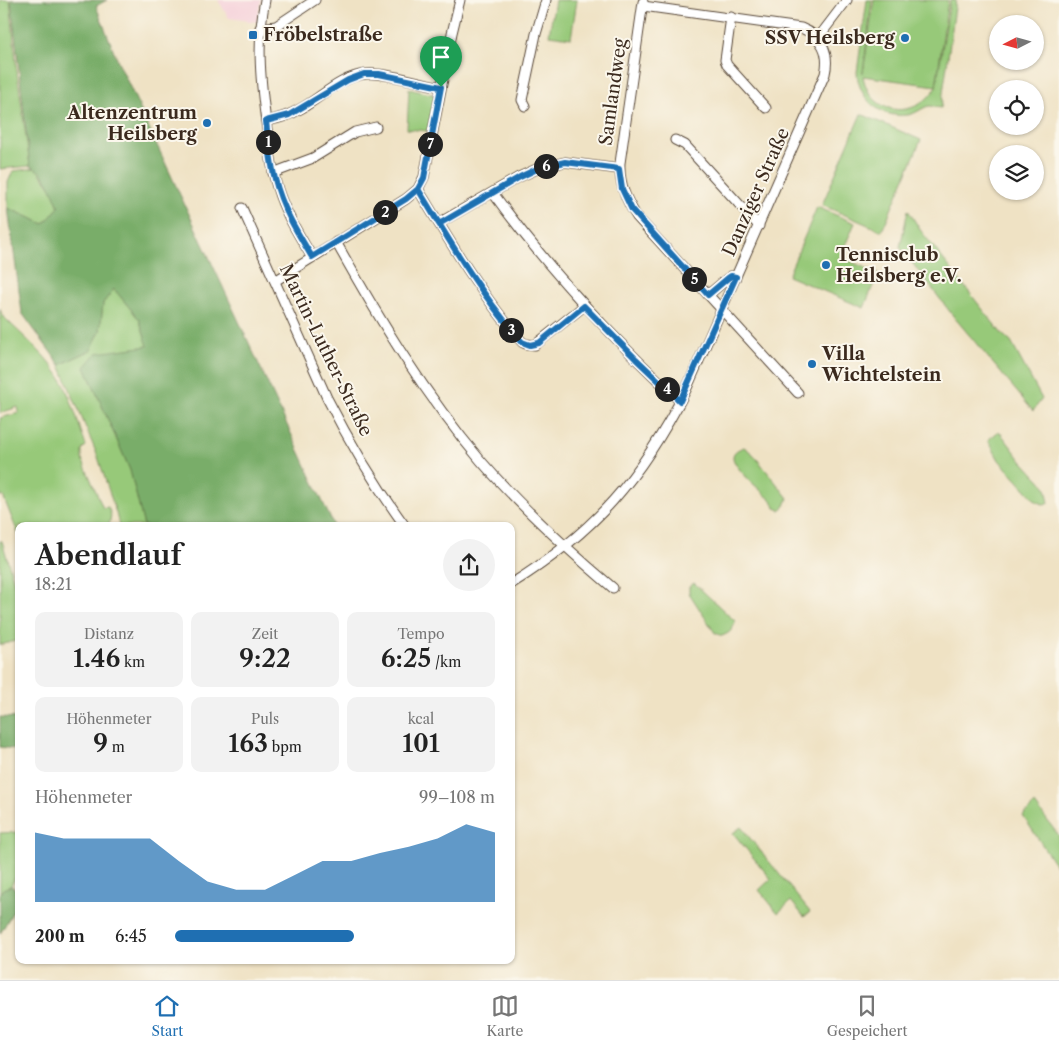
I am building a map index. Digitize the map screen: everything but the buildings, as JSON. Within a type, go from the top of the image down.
[{"type":"street","points":[[265,0],[260,28],[260,71],[274,173],[287,214],[312,257]]},
{"type":"street","points":[[260,28],[276,26],[315,0]]},
{"type":"street","points":[[276,281],[406,199],[418,189],[424,178],[460,0]]},
{"type":"street","points":[[525,106],[522,100],[536,34],[546,0]]},
{"type":"street","points":[[643,3],[797,27],[807,30],[818,38],[847,0]]},
{"type":"street","name":"Samlandweg","points":[[643,3],[619,169],[622,189],[632,210],[798,393]]},
{"type":"street","points":[[731,17],[725,60],[727,65],[766,108]]},
{"type":"street","name":"Danziger Straße","points":[[515,581],[566,547],[600,517],[625,488],[659,439],[680,401],[722,310],[824,80],[827,61],[825,50],[818,38]]},
{"type":"street","points":[[266,121],[289,115],[348,80],[364,74],[379,74],[441,87]]},
{"type":"street","points":[[274,173],[313,158],[354,132],[376,127]]},
{"type":"street","points":[[675,140],[685,145],[759,226]]},
{"type":"street","points":[[439,224],[529,172],[560,163],[576,163],[619,169]]},
{"type":"street","points":[[418,189],[488,301],[513,332],[526,344],[535,345],[539,343],[584,306]]},
{"type":"street","points":[[493,193],[525,237],[584,306],[629,353],[680,401]]},
{"type":"street","name":"Martin-Luther-Straße","points":[[242,208],[276,281],[304,349],[339,422],[375,483],[402,522]]},
{"type":"street","points":[[336,242],[387,332],[444,415],[495,477],[555,537],[613,588]]},
{"type":"street","points":[[708,295],[731,276],[736,277]]},
{"type":"shaded area","points":[[218,0],[261,0],[257,22],[229,18]]},
{"type":"green space","points":[[0,0],[10,0],[17,72],[30,166],[0,169]]},
{"type":"green space","points":[[11,0],[107,0],[96,6],[117,59],[332,522],[143,522],[130,470],[85,367],[97,353],[148,346],[139,319],[114,289],[103,303],[100,331],[91,350],[60,365],[22,313],[8,208],[44,224],[59,207],[45,178],[30,166]]},
{"type":"green space","points":[[555,0],[577,0],[571,38],[549,35]]},
{"type":"green space","name":"SSV Heilsberg","points":[[867,0],[872,0],[863,73],[874,0],[948,0],[936,86],[863,76],[867,89],[884,106],[906,109],[917,105],[927,98],[936,87],[950,0],[956,0],[941,108],[929,106],[908,115],[888,114],[872,105],[866,98],[861,90],[857,72]]},
{"type":"green space","points":[[409,89],[435,95],[428,131],[407,129]]},
{"type":"green space","points":[[861,114],[921,140],[882,231],[822,205]]},
{"type":"green space","points":[[36,168],[52,189],[59,207],[44,224],[8,208],[8,182],[13,171]]},
{"type":"green space","name":"Tennisclub Heilsberg e.V.","points":[[817,207],[855,223],[840,257],[878,273],[864,308],[788,276]]},
{"type":"green space","points":[[908,210],[921,231],[1002,334],[1011,342],[1042,399],[1033,411],[954,317],[900,247]]},
{"type":"green space","points":[[114,289],[139,319],[149,346],[85,367],[130,470],[143,522],[118,522],[98,457],[60,365],[91,350],[100,331],[103,303]]},
{"type":"green space","points":[[0,309],[2,315],[51,365],[64,384],[86,446],[82,450],[82,459],[103,508],[108,507],[111,515],[110,522],[15,522],[15,526],[3,496],[0,496],[0,418],[19,413],[18,407],[0,413]]},
{"type":"green space","points":[[999,431],[1022,461],[1046,487],[1049,503],[1043,504],[1036,501],[999,460],[988,440]]},
{"type":"green space","points":[[744,447],[753,454],[788,498],[785,506],[780,510],[775,508],[773,502],[743,474],[734,462],[734,453]]},
{"type":"green space","points":[[0,541],[2,541],[15,585],[15,641],[0,645]]},
{"type":"green space","points":[[694,583],[735,621],[729,632],[722,636],[715,633],[689,593],[689,587]]},
{"type":"green space","points":[[0,717],[15,718],[15,749],[0,747]]},
{"type":"green space","points":[[1035,804],[1059,836],[1059,870],[1023,816]]},
{"type":"green space","points":[[741,827],[810,912],[804,917],[791,901],[778,913],[759,890],[771,879],[733,833]]},
{"type":"green space","points":[[15,832],[15,878],[11,886],[3,889],[0,893],[0,833]]},
{"type":"green space","points":[[11,886],[15,889],[15,908],[0,934],[0,893],[3,889]]},
{"type":"place","name":"Fröbelstraße","points":[[253,35]]},
{"type":"place","name":"SSV Heilsberg","points":[[905,38]]},
{"type":"place","name":"Altenzentrum Heilsberg","points":[[207,123]]},
{"type":"place","name":"Tennisclub Heilsberg e.V.","points":[[826,265]]},
{"type":"place","name":"Villa Wichtelstein","points":[[812,364]]},
{"type":"route","points":[[441,87],[379,74],[364,74],[341,83],[289,115],[266,121],[270,156],[280,197],[287,214],[312,257],[406,199],[418,189],[445,235],[477,285],[522,342],[530,345],[539,343],[584,306],[604,328],[680,401],[736,277],[731,276],[708,295],[632,210],[622,189],[619,169],[565,162],[539,168],[439,224],[418,189],[424,178],[441,87]]}]
